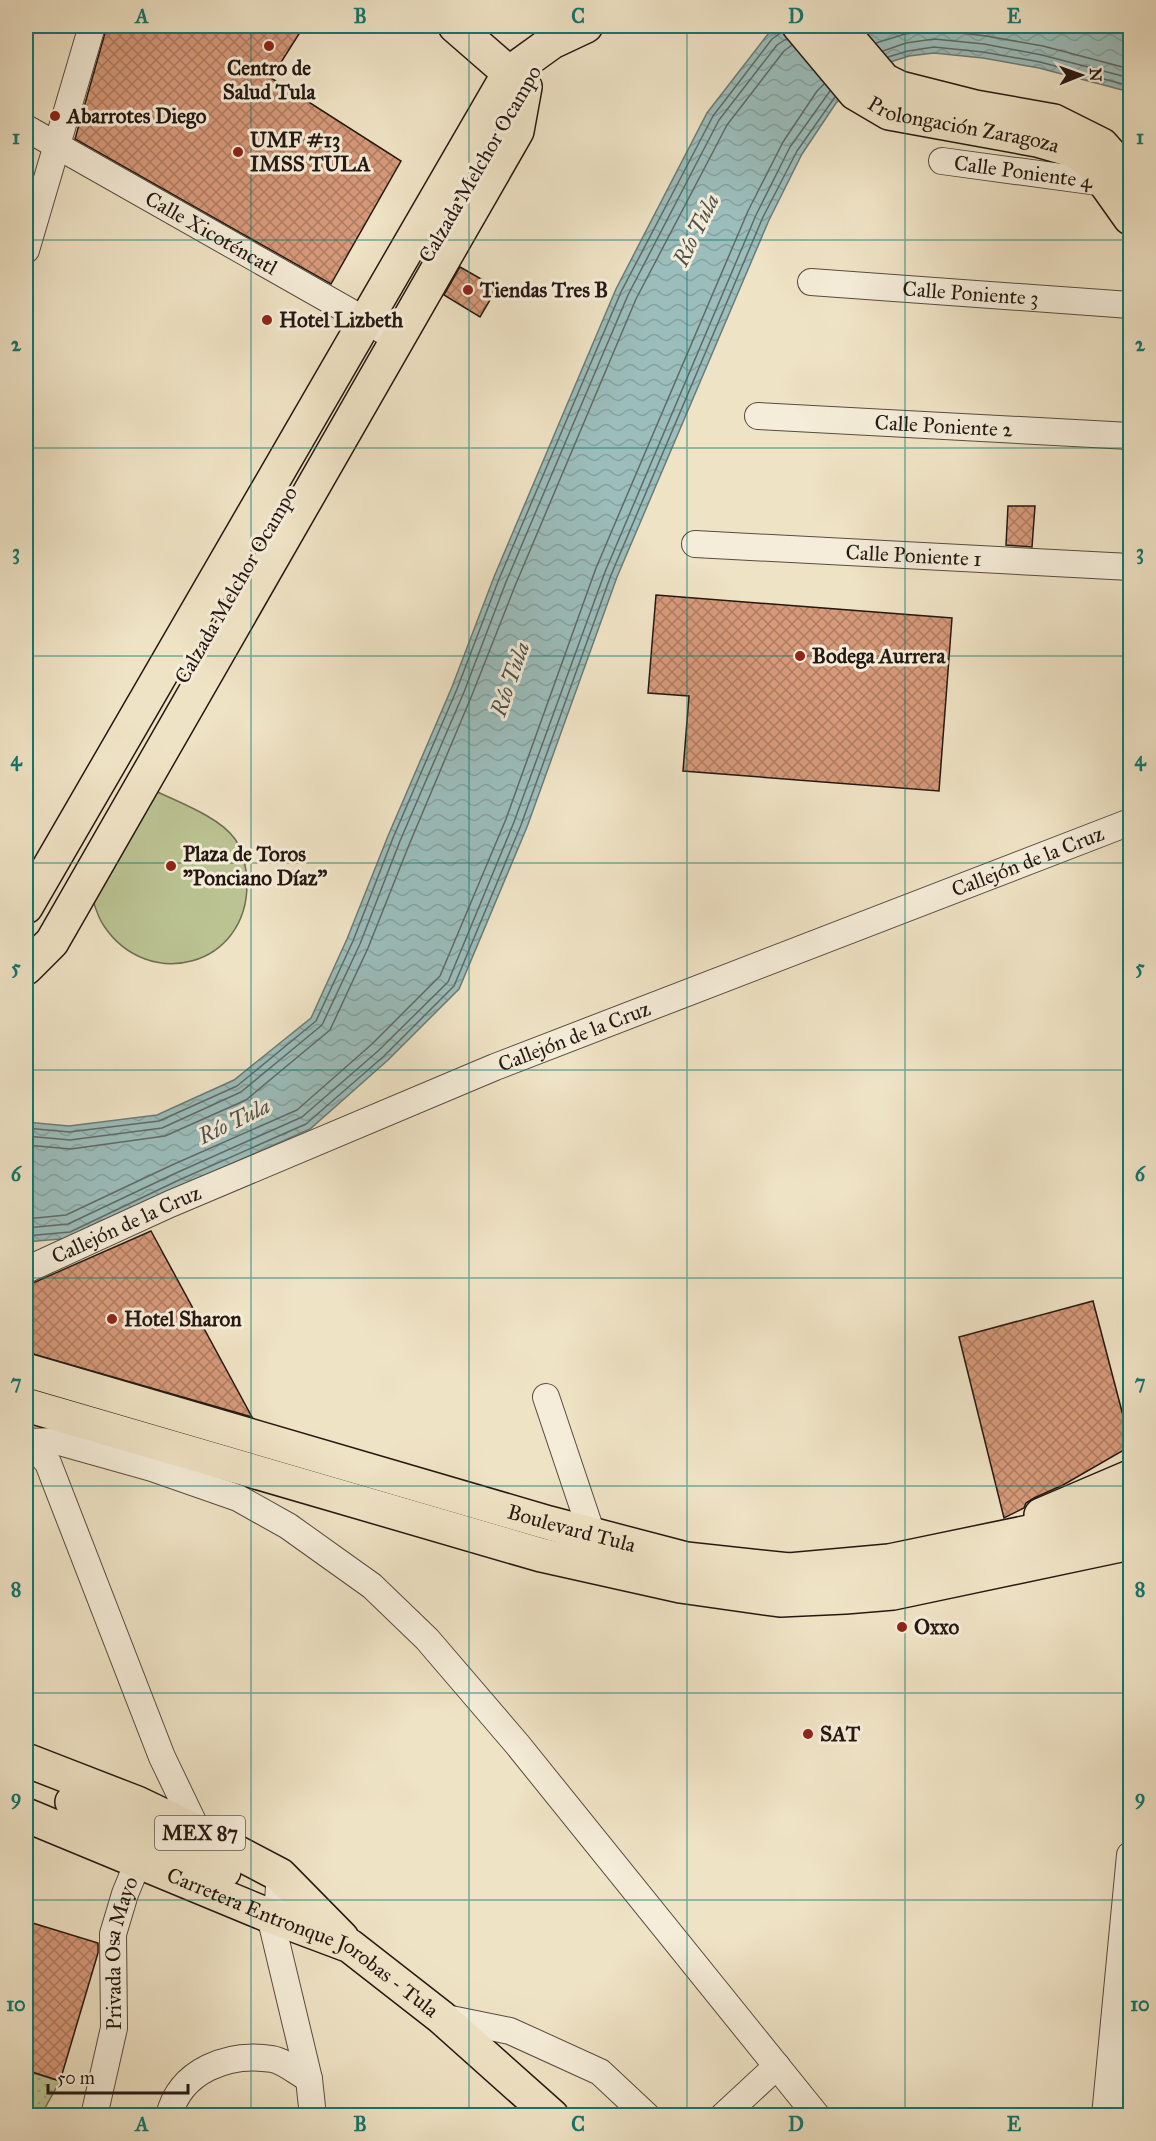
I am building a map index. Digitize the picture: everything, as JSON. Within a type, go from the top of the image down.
[{"type":"main road","points":[[455,26],[517,80]]},
{"type":"main road","name":"Calzada Melchor Ocampo","points":[[26,907],[130,766],[344,398],[376,333],[517,80],[552,42],[586,26]]},
{"type":"main road","name":"Prolongación Zaragoza","points":[[799,26],[869,86],[900,88],[975,107],[1054,121],[1102,145],[1122,180],[1131,218]]},
{"type":"main road","name":"Prolongación Zaragoza","points":[[838,26],[869,86]]},
{"type":"main road","points":[[26,968],[52,942],[166,743],[376,333]]},
{"type":"main road","name":"Calzada Melchor Ocampo","points":[[26,950],[83,828],[226,542],[376,333]]},
{"type":"main road","points":[[26,872],[81,775],[226,542]]},
{"type":"main road","points":[[130,766],[166,743]]},
{"type":"main road","points":[[81,775],[83,828],[98,863]]},
{"type":"main road","name":"Boulevard Tula","points":[[26,1370],[592,1534],[686,1559],[789,1570],[889,1561],[1131,1511]]},
{"type":"main road","name":"Boulevard Tula","points":[[26,1405],[242,1484],[680,1586],[780,1600],[893,1593],[1131,1543]]},
{"type":"main road","points":[[1009,1536],[1026,1523],[1047,1512],[1131,1477]]},
{"type":"main road","name":"MEX 87","points":[[26,1760],[136,1803],[198,1832],[271,1895]]},
{"type":"main road","points":[[26,1783],[124,1823],[194,1855],[271,1895]]},
{"type":"main road","name":"Carretera Entronque Jorobas - Tula","points":[[26,1815],[138,1862],[271,1895],[350,1946],[441,2017],[552,2115]]},
{"type":"street","points":[[26,250],[55,145],[92,26]]},
{"type":"street","name":"Calle Xicoténcatl","points":[[26,128],[376,333]]},
{"type":"street","name":"Calle Poniente 4","points":[[942,161],[1122,180]]},
{"type":"street","name":"Calle Poniente 3","points":[[811,282],[1131,305]]},
{"type":"street","name":"Calle Poniente 2","points":[[758,416],[1131,436]]},
{"type":"street","name":"Calle Poniente 1","points":[[695,544],[1131,567]]},
{"type":"street","name":"Callejón de la Cruz","points":[[26,1270],[170,1204],[495,1066],[1131,822]]},
{"type":"street","points":[[546,1397],[592,1534]]},
{"type":"street","points":[[28,1443],[56,1441],[152,1468],[242,1484],[288,1526],[343,1563],[372,1586],[427,1639],[517,1744],[817,2115]]},
{"type":"street","points":[[28,1443],[48,1463],[162,1756],[198,1832]]},
{"type":"street","points":[[1105,2115],[1131,1855]]},
{"type":"street","name":"Privada Osa Mayo","points":[[94,2115],[114,2028],[113,1934],[138,1862]]},
{"type":"street","points":[[271,1895],[309,2079],[313,2115]]},
{"type":"street","points":[[441,2017],[510,2031],[600,2072],[647,2115]]},
{"type":"street","points":[[169,2115],[172,2103],[188,2080],[209,2066],[248,2058],[275,2059],[309,2079]]},
{"type":"street","points":[[723,2115],[777,2066]]},
{"type":"street","points":[[1126,2115],[1131,2073]]},
{"type":"green space","name":"Plaza de Toros \"Ponciano Díaz\"","points":[[145,786],[218,823],[235,839],[244,860],[247,883],[243,912],[231,934],[214,951],[192,961],[169,964],[145,959],[123,947],[102,923],[92,897]]},
{"type":"green space","points":[[26,2071],[60,2081],[41,2115],[26,2115]]},
{"type":"water","name":"Río Tula","points":[[782,26],[1130,26],[1130,92],[1039,68],[983,58],[934,53],[909,56],[884,64],[836,103],[802,154],[769,220],[617,577],[527,827],[459,989],[388,1060],[310,1129],[72,1238],[26,1242],[26,1122],[69,1126],[157,1115],[234,1080],[311,1018],[347,939],[452,687],[494,577],[616,289],[707,113],[768,34]]},
{"type":"building","name":"UMF #13 IMSS TULA","points":[[107,26],[304,26],[271,78],[401,161],[331,284],[75,139]]},
{"type":"building","name":"Tiendas Tres B","points":[[460,267],[497,288],[480,317],[444,295]]},
{"type":"building","points":[[1008,506],[1035,506],[1032,547],[1006,545]]},
{"type":"building","name":"Bodega Aurrera","points":[[656,595],[952,618],[939,791],[683,771],[689,696],[648,693]]},
{"type":"building","name":"Hotel Sharon","points":[[151,1231],[252,1417],[26,1352],[26,1286]]},
{"type":"building","points":[[1093,1301],[1131,1446],[1063,1485],[1034,1498],[1026,1503],[1024,1508],[1004,1518],[959,1337]]},
{"type":"building","points":[[26,1921],[98,1943],[98,1953],[60,2081],[26,2070]]},
{"type":"waterway","points":[[332,2113],[335,2116]]},
{"type":"place","name":"Centro de Salud Tula","points":[[269,46]]},
{"type":"place","name":"Abarrotes Diego","points":[[55,116]]},
{"type":"place","name":"UMF #13 IMSS TULA","points":[[238,152]]},
{"type":"place","name":"Tiendas Tres B","points":[[468,290]]},
{"type":"place","name":"Hotel Lizbeth","points":[[267,320]]},
{"type":"place","name":"Bodega Aurrera","points":[[800,656]]},
{"type":"place","name":"Plaza de Toros \"Ponciano Díaz\"","points":[[171,866]]},
{"type":"place","name":"Hotel Sharon","points":[[112,1319]]},
{"type":"place","name":"Oxxo","points":[[902,1627]]},
{"type":"place","name":"SAT","points":[[808,1734]]}]
